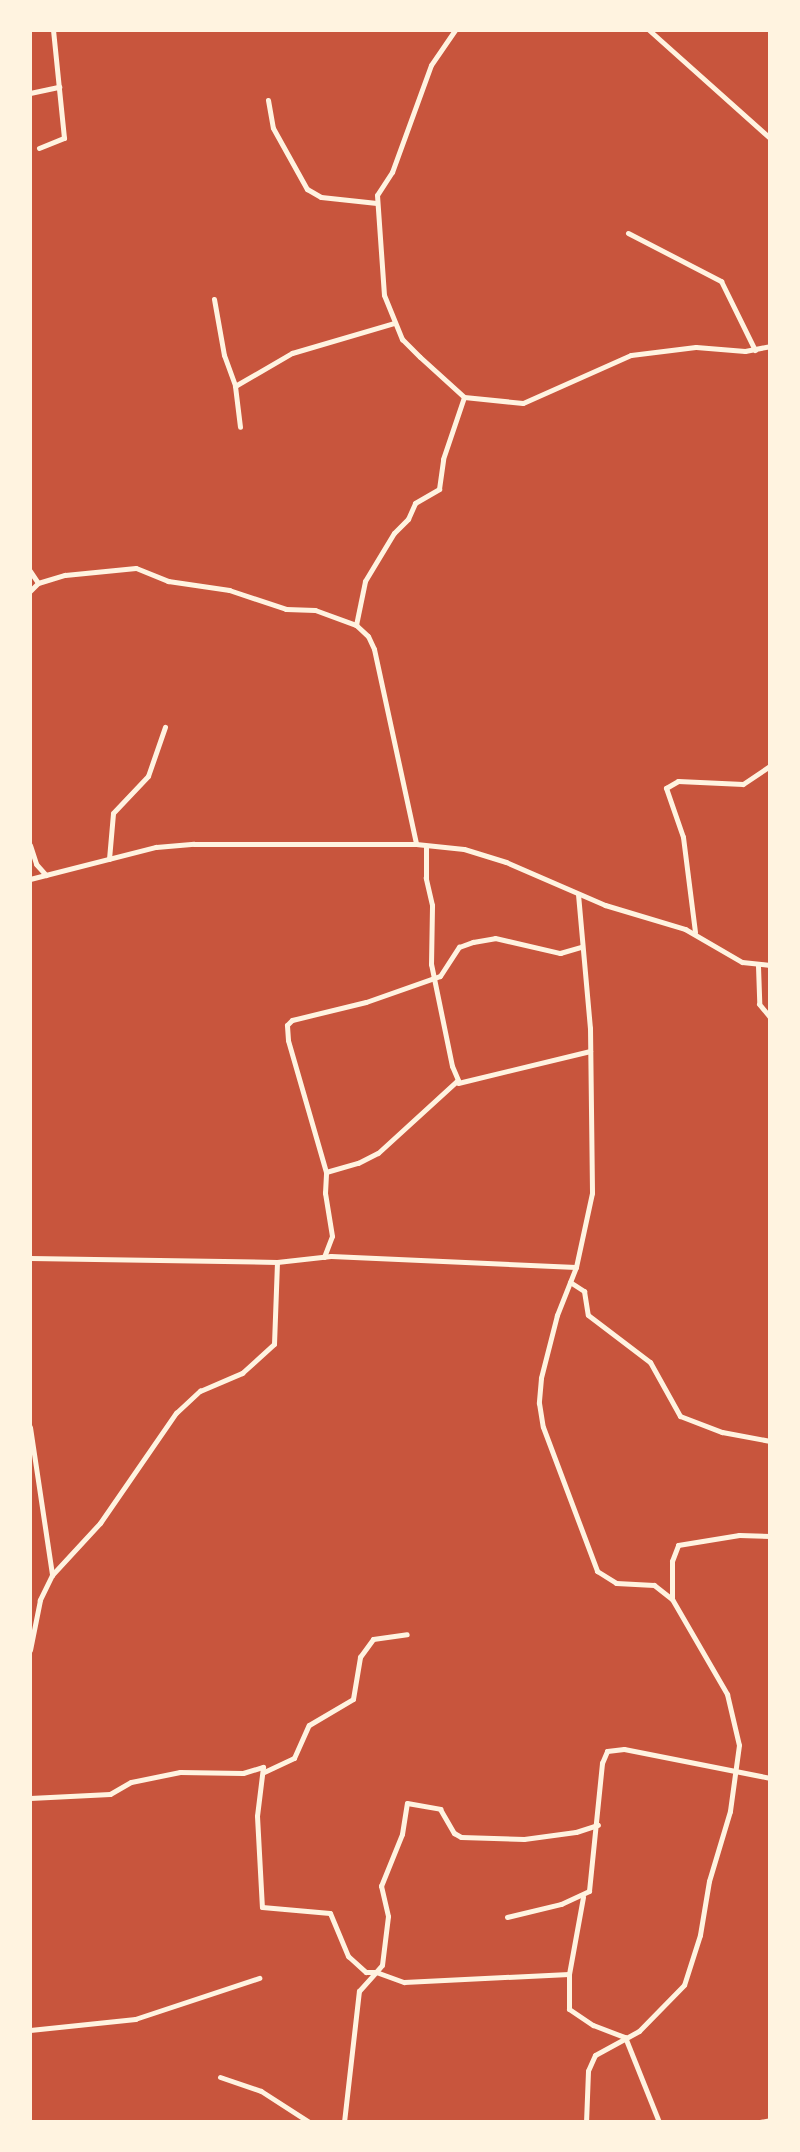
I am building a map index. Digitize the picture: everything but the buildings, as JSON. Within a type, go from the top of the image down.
[{"type":"street","points":[[39,148],[64,138],[53,30]]},
{"type":"street","points":[[455,30],[431,65],[392,172],[378,191],[382,286],[394,323],[411,348],[464,397],[523,403],[631,355],[696,347],[755,350],[770,346]]},
{"type":"street","points":[[649,30],[770,138]]},
{"type":"street","points":[[30,93],[59,87]]},
{"type":"street","points":[[268,100],[273,128],[307,189],[321,197],[377,203]]},
{"type":"street","points":[[628,233],[721,281],[755,350]]},
{"type":"street","points":[[214,299],[224,355],[235,386],[240,427]]},
{"type":"street","points":[[235,386],[292,353],[394,323]]},
{"type":"street","points":[[356,625],[365,581],[394,533],[408,519],[415,503],[439,489],[443,459],[464,397]]},
{"type":"street","points":[[30,591],[38,583],[65,575],[136,568],[168,581],[229,590],[286,609],[315,610],[356,625],[368,636],[374,649],[416,844]]},
{"type":"street","points":[[30,571],[38,583]]},
{"type":"street","points":[[109,859],[113,813],[148,776],[165,727]]},
{"type":"street","points":[[695,933],[683,837],[666,788],[678,781],[743,784],[770,766]]},
{"type":"street","points":[[30,879],[156,847],[194,844],[416,844],[484,854],[578,894],[695,933],[742,962],[770,965]]},
{"type":"street","points":[[30,845],[36,864],[46,875]]},
{"type":"street","points":[[426,846],[426,878],[432,905],[430,954],[457,1084]]},
{"type":"street","points":[[578,894],[590,1051],[592,1193],[576,1267],[541,1378],[539,1403],[554,1462],[597,1571],[616,1583],[654,1585],[672,1599],[727,1694],[737,1725],[738,1771],[709,1881],[700,1935],[684,1985],[657,2015],[604,2047],[590,2063],[586,2122]]},
{"type":"street","points":[[324,1257],[332,1236],[325,1193],[326,1172],[301,1092],[287,1025],[305,1014],[345,1008],[434,977],[447,969],[459,947],[473,942],[495,938],[560,953],[581,947]]},
{"type":"street","points":[[758,966],[756,995],[761,1009],[770,1017]]},
{"type":"street","points":[[326,1172],[378,1153],[420,1111],[457,1084],[590,1051]]},
{"type":"street","points":[[30,1258],[277,1262],[324,1257],[576,1267]]},
{"type":"street","points":[[30,1650],[40,1600],[52,1575],[100,1523],[176,1413],[200,1391],[242,1373],[274,1344],[277,1262]]},
{"type":"street","points":[[570,1282],[584,1291],[588,1315],[650,1362],[680,1416],[722,1432],[770,1441]]},
{"type":"street","points":[[30,1427],[52,1575]]},
{"type":"street","points":[[672,1599],[672,1561],[678,1545],[739,1535],[770,1536]]},
{"type":"street","points":[[264,1772],[294,1758],[309,1725],[353,1699],[360,1657],[373,1639],[407,1634]]},
{"type":"street","points":[[507,1917],[583,1897],[589,1891],[602,1763],[607,1751],[624,1749],[770,1778]]},
{"type":"street","points":[[30,1798],[110,1794],[131,1782],[180,1772],[243,1773],[261,1767],[264,1772],[257,1816],[262,1907],[330,1913],[353,1964],[366,1972],[376,1972],[404,1982],[569,1974]]},
{"type":"street","points":[[344,2122],[359,1991],[382,1965],[388,1928],[381,1886],[402,1834],[407,1803],[440,1809],[454,1833],[461,1837],[524,1839],[576,1832],[598,1825]]},
{"type":"street","points":[[583,1897],[569,1974],[569,2009],[573,2014],[625,2037],[659,2122]]},
{"type":"street","points":[[30,2030],[135,2019],[259,1978]]},
{"type":"street","points":[[220,2077],[261,2091],[309,2122]]},
{"type":"street","points":[[760,2122],[770,2120]]}]
